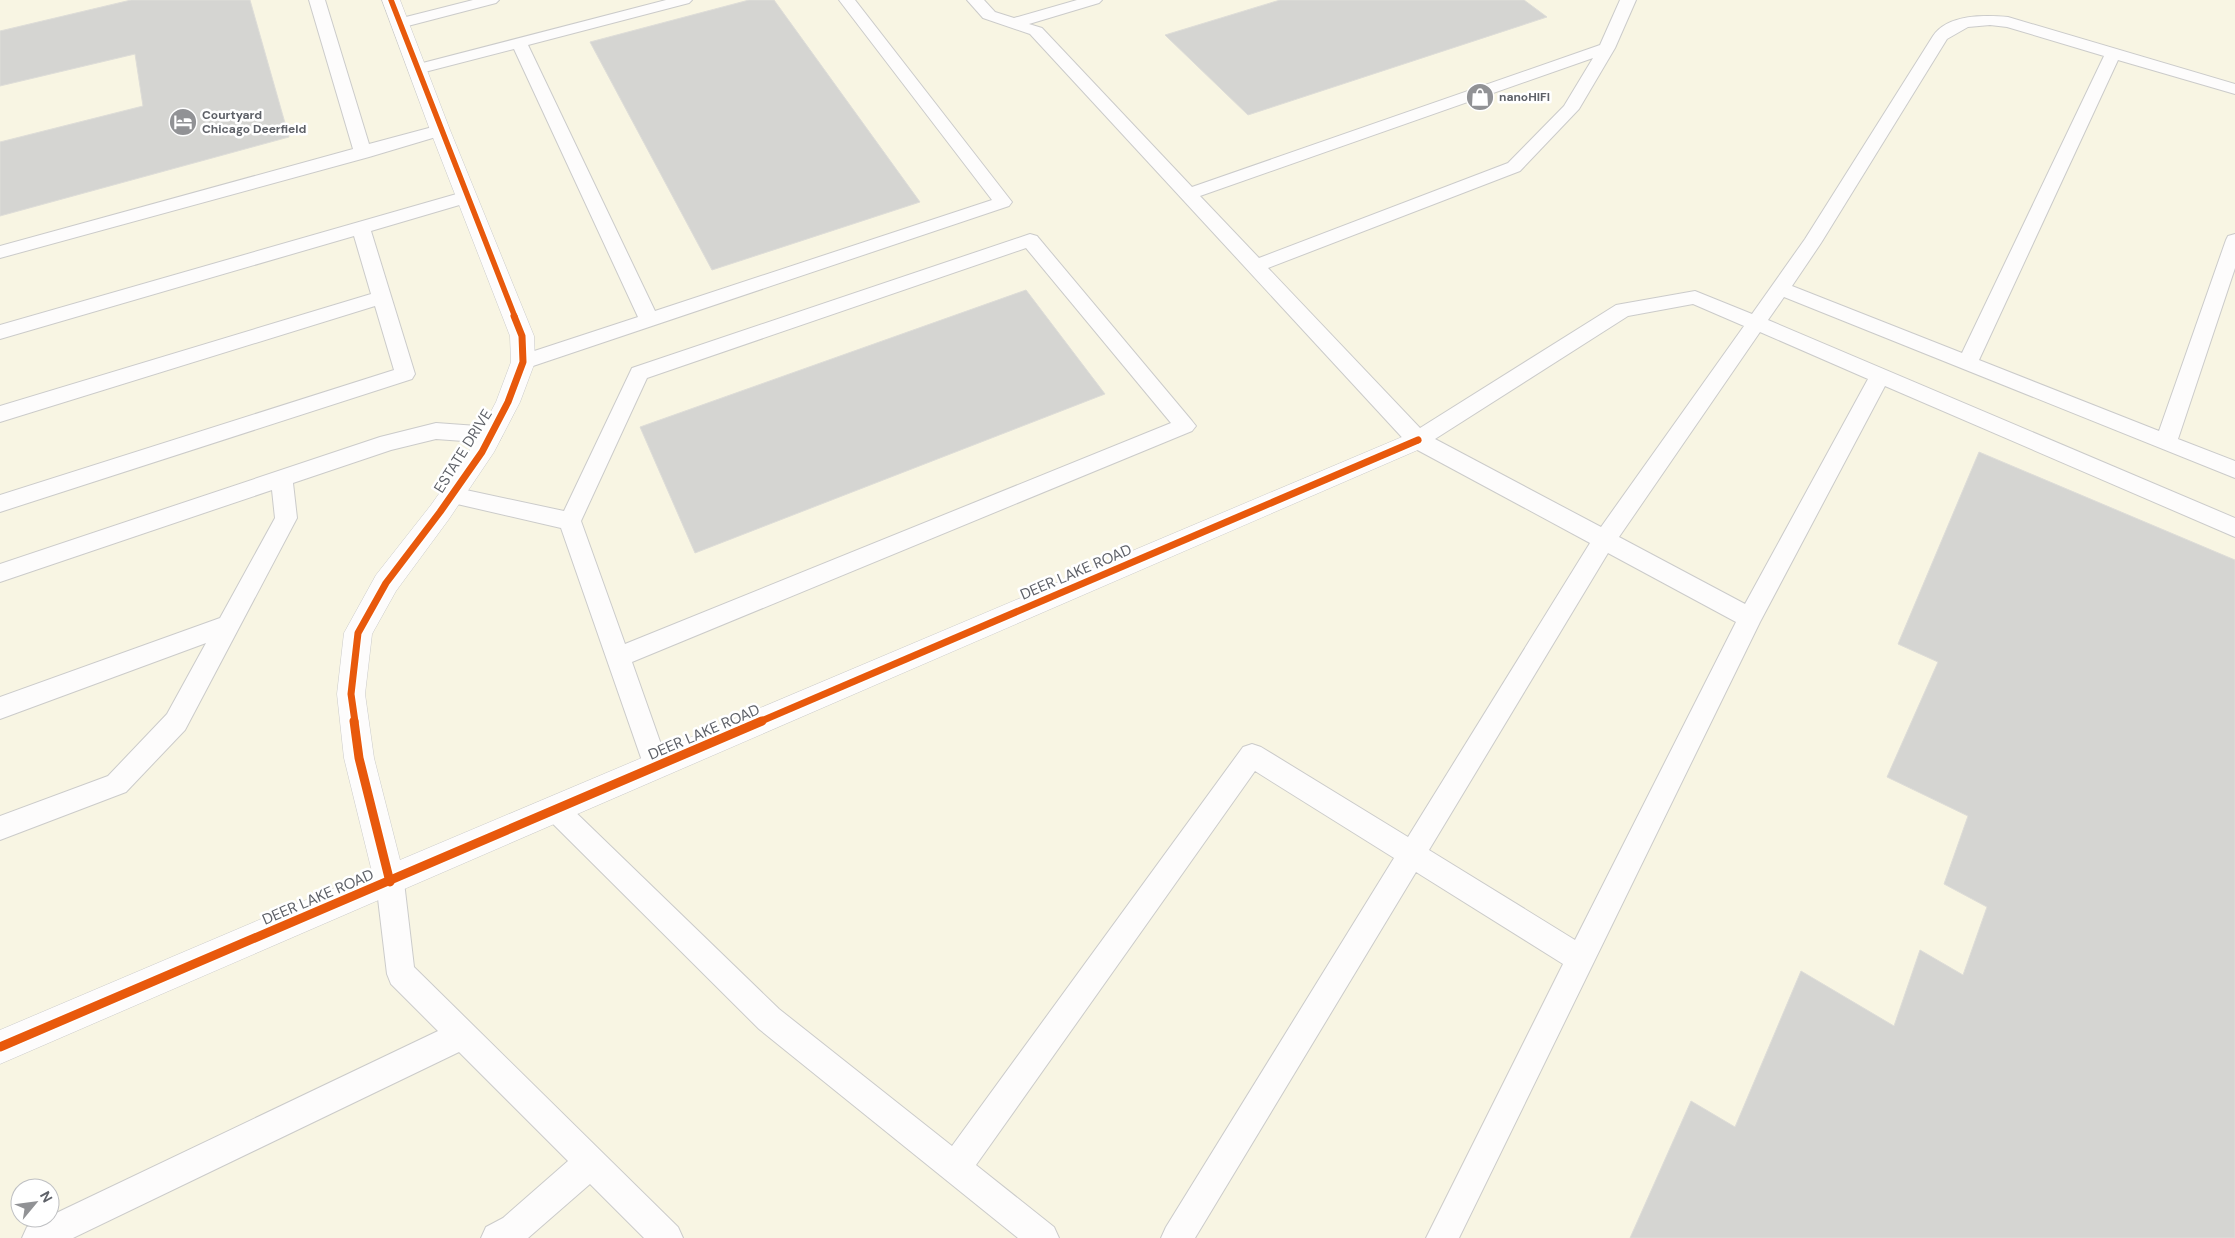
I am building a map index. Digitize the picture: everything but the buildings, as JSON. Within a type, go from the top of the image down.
[{"type":"street","name":"ESTATE DRIVE","points":[[390,882],[359,758],[351,694],[358,633],[386,583],[482,452],[508,402],[523,362],[522,336],[466,198],[391,0]]},
{"type":"street","name":"DEER LAKE ROAD","points":[[0,1047],[390,882],[1418,440]]},
{"type":"lane","points":[[317,0],[363,153]]},
{"type":"lane","points":[[400,23],[492,0]]},
{"type":"lane","points":[[417,69],[684,0]]},
{"type":"lane","points":[[523,362],[1003,202],[847,0]]},
{"type":"lane","points":[[975,0],[989,15],[1036,31],[1418,440],[1750,618]]},
{"type":"lane","points":[[1255,266],[1514,167],[1572,109],[1607,48],[1628,0]]},
{"type":"lane","points":[[1014,24],[1084,1]]},
{"type":"lane","points":[[1177,1238],[1604,540],[1758,324],[1817,235],[1941,36],[1948,29],[1977,20],[2008,22],[2235,89]]},
{"type":"lane","points":[[519,42],[650,319]]},
{"type":"lane","points":[[1188,194],[1607,48]]},
{"type":"lane","points":[[1967,364],[2114,52]]},
{"type":"lane","points":[[0,252],[363,153],[440,130]]},
{"type":"lane","points":[[0,332],[466,198]]},
{"type":"lane","points":[[0,504],[406,374],[361,228]]},
{"type":"lane","points":[[618,657],[1185,426],[1030,240],[638,373],[570,521],[656,767]]},
{"type":"lane","points":[[2166,443],[2235,240]]},
{"type":"lane","points":[[1781,289],[2235,470]]},
{"type":"lane","points":[[0,414],[382,297]]},
{"type":"lane","points":[[1418,440],[1623,310],[1695,297],[2235,528]]},
{"type":"lane","points":[[1442,1238],[1750,618],[1880,376]]},
{"type":"lane","points":[[0,573],[388,443],[436,431],[491,435]]},
{"type":"lane","points":[[0,828],[117,784],[176,722],[286,518],[282,478]]},
{"type":"lane","points":[[452,495],[570,521]]},
{"type":"lane","points":[[0,708],[228,625]]},
{"type":"lane","points":[[956,1168],[1252,755],[1580,959]]},
{"type":"lane","points":[[556,810],[769,1019],[1043,1238]]},
{"type":"lane","points":[[390,882],[401,974],[667,1238]]},
{"type":"lane","points":[[38,1238],[462,1035]]},
{"type":"lane","points":[[497,1238],[514,1229],[590,1163]]},
{"type":"shaded area","points":[[0,0],[2235,0],[2235,1238],[0,1238]]},
{"type":"cycle path","points":[[390,882],[359,758],[351,694],[358,633],[386,583],[440,512],[482,452],[508,402],[523,362],[522,336],[440,130],[391,0]]},
{"type":"cycle path","points":[[0,1047],[1418,440]]},
{"type":"place","name":"nanoHIFI","points":[[1480,97]]},
{"type":"place","name":"Courtyard Chicago Deerfield","points":[[183,122]]}]
